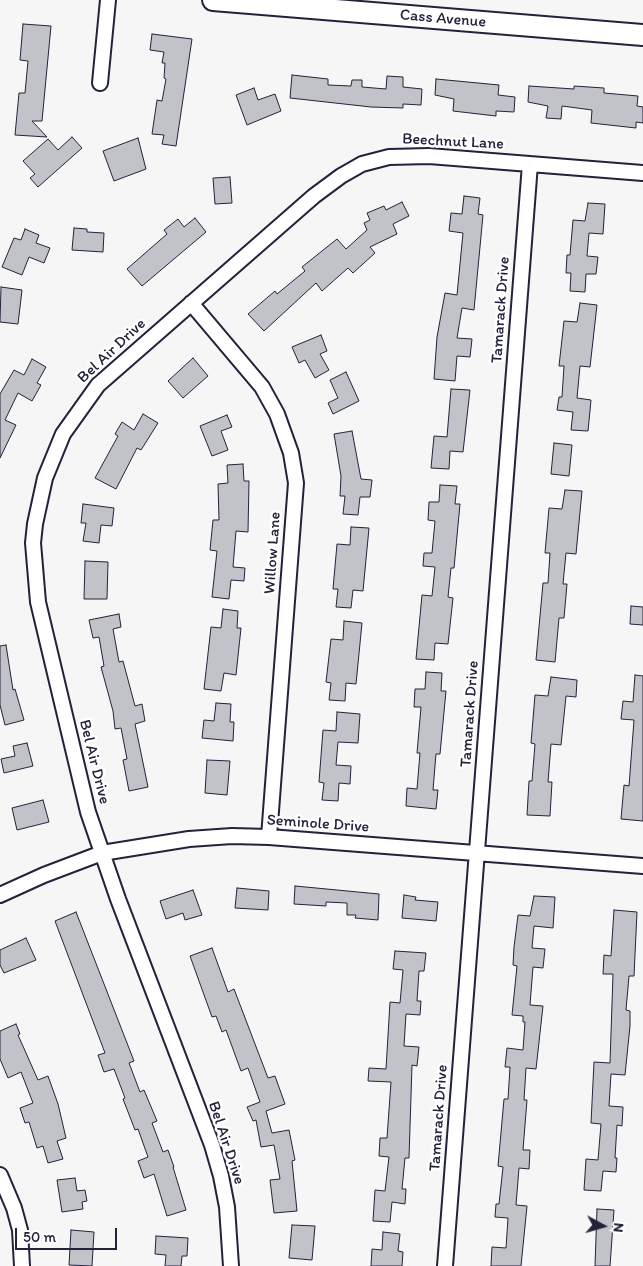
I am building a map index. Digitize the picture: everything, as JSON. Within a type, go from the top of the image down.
[{"type":"main road","name":"Cass Avenue","points":[[212,0],[643,35]]},
{"type":"street","points":[[100,83],[108,0]]},
{"type":"street","name":"Beechnut Lane","points":[[191,303],[314,196],[340,176],[362,164],[379,158],[406,156],[643,173]]},
{"type":"street","name":"Tamarack Drive","points":[[445,1266],[530,164]]},
{"type":"street","name":"Willow Lane","points":[[191,303],[262,387],[286,434],[294,468],[296,483],[269,837]]},
{"type":"street","name":"Bel Air Drive","points":[[191,303],[98,385],[76,413],[63,434],[45,478],[35,524],[34,573],[38,602],[88,812],[212,1146],[227,1207],[231,1266]]},
{"type":"street","name":"Seminole Drive","points":[[0,895],[44,875],[102,853],[189,839],[269,837],[643,866]]},
{"type":"street","points":[[0,1175],[14,1208],[20,1230],[22,1266]]},
{"type":"building","points":[[23,24],[51,26],[42,121],[32,121],[47,137],[15,135],[19,93],[25,93],[28,61],[20,60]]},
{"type":"building","points":[[152,34],[192,39],[176,146],[162,144],[164,135],[152,134],[157,100],[162,101],[166,79],[164,78],[165,63],[162,63],[164,52],[150,50]]},
{"type":"building","points":[[292,75],[328,79],[328,85],[351,86],[352,80],[362,80],[362,87],[386,89],[387,76],[403,77],[403,87],[422,89],[421,105],[403,104],[403,108],[371,107],[290,98]]},
{"type":"building","points":[[436,79],[499,85],[498,95],[515,97],[514,112],[496,111],[496,116],[453,111],[454,99],[435,95]]},
{"type":"building","points":[[529,86],[574,89],[574,86],[604,88],[604,93],[638,96],[637,106],[643,107],[643,123],[636,122],[636,128],[591,123],[592,110],[562,106],[561,119],[546,118],[548,106],[528,102]]},
{"type":"building","points":[[254,88],[258,100],[275,94],[281,111],[247,125],[236,95]]},
{"type":"building","points":[[72,137],[82,148],[38,187],[30,178],[35,174],[23,161],[48,139],[58,150]]},
{"type":"building","points":[[138,138],[146,169],[114,181],[103,151]]},
{"type":"building","points":[[230,177],[232,203],[215,204],[213,178]]},
{"type":"building","points":[[464,196],[480,198],[478,214],[483,215],[474,310],[462,308],[457,338],[472,339],[470,357],[457,356],[455,381],[434,379],[437,337],[445,293],[457,295],[463,233],[449,231],[451,213],[462,214]]},
{"type":"building","points":[[402,202],[409,216],[393,224],[397,234],[370,247],[375,253],[353,273],[348,268],[322,291],[316,283],[264,331],[248,314],[275,291],[277,294],[305,271],[302,267],[337,239],[346,249],[367,230],[364,223],[370,220],[367,213],[384,206],[386,210]]},
{"type":"building","points":[[588,203],[605,204],[603,234],[589,233],[587,256],[598,257],[596,274],[586,274],[585,292],[570,291],[571,273],[566,273],[567,255],[570,255],[573,220],[585,221]]},
{"type":"building","points":[[195,218],[206,232],[142,286],[127,269],[167,234],[164,230],[178,219],[184,227]]},
{"type":"building","points":[[74,228],[87,229],[87,232],[104,233],[103,252],[72,250]]},
{"type":"building","points":[[25,229],[39,235],[36,243],[50,248],[44,263],[29,257],[22,275],[2,267],[14,238],[21,240]]},
{"type":"building","points":[[1,287],[22,290],[18,324],[0,322]]},
{"type":"building","points":[[580,303],[597,305],[590,367],[580,366],[577,398],[591,400],[588,431],[571,430],[573,412],[557,410],[559,397],[562,397],[564,366],[559,366],[564,321],[577,322]]},
{"type":"building","points":[[321,335],[327,351],[320,354],[329,370],[315,378],[305,360],[299,363],[292,347]]},
{"type":"building","points":[[193,358],[208,376],[183,398],[168,381]]},
{"type":"building","points":[[32,359],[46,367],[37,383],[41,385],[32,401],[18,393],[5,420],[16,425],[0,458],[0,394],[14,370],[24,375]]},
{"type":"building","points":[[346,372],[359,401],[333,414],[328,403],[338,398],[330,380]]},
{"type":"building","points":[[451,389],[470,390],[463,452],[450,451],[449,469],[431,468],[434,436],[447,437]]},
{"type":"building","points":[[143,414],[158,423],[141,450],[137,448],[116,489],[95,478],[118,436],[115,434],[122,422],[134,430]]},
{"type":"building","points":[[227,415],[232,427],[221,431],[228,450],[212,456],[200,426]]},
{"type":"building","points":[[352,431],[361,479],[372,480],[370,497],[360,497],[358,515],[343,514],[345,496],[340,496],[341,476],[334,434]]},
{"type":"building","points":[[554,443],[572,445],[569,476],[551,474]]},
{"type":"building","points":[[243,464],[244,481],[249,481],[248,532],[236,531],[233,567],[245,568],[244,581],[231,580],[229,599],[212,597],[217,551],[210,550],[213,520],[219,520],[218,484],[228,483],[227,465]]},
{"type":"building","points":[[440,485],[457,486],[455,504],[460,504],[454,568],[451,568],[448,597],[453,598],[448,644],[435,643],[434,660],[416,659],[422,595],[432,596],[435,567],[423,566],[424,553],[432,553],[435,521],[428,520],[429,502],[439,502]]},
{"type":"building","points":[[565,490],[582,491],[576,554],[566,553],[563,584],[567,584],[564,618],[559,618],[555,662],[536,660],[543,583],[548,583],[550,553],[545,553],[549,508],[562,509]]},
{"type":"building","points":[[83,504],[114,508],[112,526],[101,525],[99,543],[83,541],[86,523],[81,523]]},
{"type":"building","points":[[351,527],[369,528],[363,591],[353,590],[351,608],[336,607],[338,589],[333,589],[337,544],[350,545]]},
{"type":"building","points":[[85,561],[108,562],[107,599],[84,599]]},
{"type":"building","points":[[631,606],[643,607],[643,625],[630,624]]},
{"type":"building","points":[[223,609],[238,611],[237,628],[241,628],[236,675],[224,673],[221,691],[204,689],[211,627],[221,628]]},
{"type":"building","points":[[119,614],[121,627],[113,629],[119,662],[123,661],[135,706],[142,704],[145,721],[135,724],[148,787],[129,791],[123,760],[127,759],[121,728],[115,729],[113,711],[101,667],[104,666],[99,637],[93,638],[89,620]]},
{"type":"building","points":[[344,621],[362,623],[356,684],[346,683],[345,701],[329,700],[331,683],[326,682],[331,639],[343,640]]},
{"type":"building","points":[[6,645],[13,690],[15,689],[24,720],[5,725],[0,705],[0,646]]},
{"type":"building","points":[[426,672],[442,673],[441,691],[446,691],[440,754],[436,754],[433,790],[438,790],[436,809],[406,806],[407,788],[417,789],[420,753],[417,753],[421,707],[414,707],[415,689],[425,689]]},
{"type":"building","points":[[635,675],[643,676],[643,821],[621,819],[624,785],[629,786],[634,720],[621,719],[623,701],[633,702]]},
{"type":"building","points":[[551,677],[577,680],[576,697],[566,696],[561,745],[551,744],[548,782],[552,782],[550,816],[527,815],[529,781],[532,781],[535,744],[531,743],[535,695],[548,696]]},
{"type":"building","points":[[216,703],[231,704],[230,722],[234,722],[233,741],[202,738],[204,720],[214,721]]},
{"type":"building","points":[[337,712],[360,714],[358,743],[338,742],[336,765],[351,766],[350,784],[339,783],[338,801],[322,800],[324,783],[319,782],[323,730],[336,731]]},
{"type":"building","points":[[27,743],[33,766],[4,773],[1,759],[15,756],[13,746]]},
{"type":"building","points":[[207,760],[230,761],[227,795],[205,793]]},
{"type":"building","points":[[43,800],[49,822],[17,830],[12,808]]},
{"type":"building","points":[[295,886],[379,894],[378,920],[355,918],[356,915],[347,915],[347,903],[326,902],[326,906],[294,904]]},
{"type":"building","points":[[237,888],[269,891],[268,910],[235,908]]},
{"type":"building","points":[[193,890],[202,915],[185,920],[183,913],[166,919],[160,901]]},
{"type":"building","points":[[404,895],[416,897],[415,900],[438,902],[436,921],[402,918]]},
{"type":"building","points":[[534,896],[555,897],[553,928],[534,926],[532,948],[545,949],[543,968],[533,967],[530,1005],[543,1006],[536,1069],[526,1068],[524,1100],[527,1100],[523,1150],[530,1150],[529,1169],[519,1168],[516,1205],[527,1206],[521,1266],[491,1266],[492,1247],[506,1248],[508,1218],[495,1217],[496,1204],[499,1204],[503,1167],[498,1166],[504,1099],[508,1099],[510,1067],[505,1067],[507,1048],[523,1050],[525,1022],[523,1022],[523,1016],[512,1015],[517,966],[513,965],[514,947],[518,915],[530,916]]},
{"type":"building","points":[[614,910],[637,912],[634,976],[629,976],[626,1010],[630,1011],[630,1026],[625,1075],[611,1074],[609,1106],[623,1107],[622,1126],[617,1125],[616,1172],[603,1171],[601,1191],[584,1190],[586,1159],[598,1160],[601,1124],[591,1123],[594,1062],[610,1063],[613,974],[603,974],[604,955],[611,956]]},
{"type":"building","points":[[76,912],[134,1061],[129,1063],[140,1092],[144,1090],[157,1121],[152,1123],[163,1152],[168,1150],[186,1210],[167,1216],[154,1174],[144,1178],[138,1161],[148,1157],[138,1129],[135,1130],[114,1069],[104,1072],[98,1055],[105,1053],[55,921]]},
{"type":"building","points":[[26,938],[36,960],[4,973],[0,965],[0,950]]},
{"type":"building","points":[[212,948],[228,992],[234,989],[268,1078],[275,1076],[285,1104],[266,1111],[272,1133],[289,1130],[295,1160],[292,1161],[297,1211],[274,1213],[270,1180],[280,1179],[274,1145],[261,1147],[256,1120],[253,1121],[247,1107],[260,1102],[248,1068],[241,1071],[226,1030],[222,1032],[216,1016],[212,1017],[190,956]]},
{"type":"building","points":[[395,951],[426,953],[424,971],[419,971],[417,1001],[421,1001],[420,1015],[406,1014],[404,1046],[419,1047],[417,1066],[412,1065],[409,1158],[405,1158],[402,1189],[406,1189],[405,1204],[392,1202],[390,1222],[373,1221],[375,1190],[385,1191],[389,1157],[379,1156],[380,1138],[387,1138],[391,1082],[368,1081],[369,1068],[386,1069],[390,1002],[400,1003],[403,970],[393,969]]},
{"type":"building","points":[[16,1024],[20,1034],[18,1035],[38,1080],[48,1076],[58,1104],[66,1138],[57,1141],[63,1159],[48,1163],[43,1146],[37,1148],[29,1122],[25,1123],[20,1108],[33,1103],[21,1072],[8,1078],[0,1059],[0,1031]]},
{"type":"building","points":[[75,1178],[77,1191],[85,1190],[87,1201],[82,1202],[83,1209],[62,1212],[57,1180]]},
{"type":"building","points":[[597,1209],[614,1210],[610,1266],[595,1266]]},
{"type":"building","points":[[292,1225],[315,1226],[312,1260],[289,1258]]},
{"type":"building","points":[[71,1230],[94,1232],[92,1266],[69,1265]]},
{"type":"building","points":[[383,1232],[400,1234],[398,1251],[403,1252],[402,1266],[371,1266],[372,1249],[382,1250]]},
{"type":"building","points":[[156,1236],[188,1238],[187,1256],[182,1256],[181,1266],[165,1266],[166,1255],[155,1254]]}]
